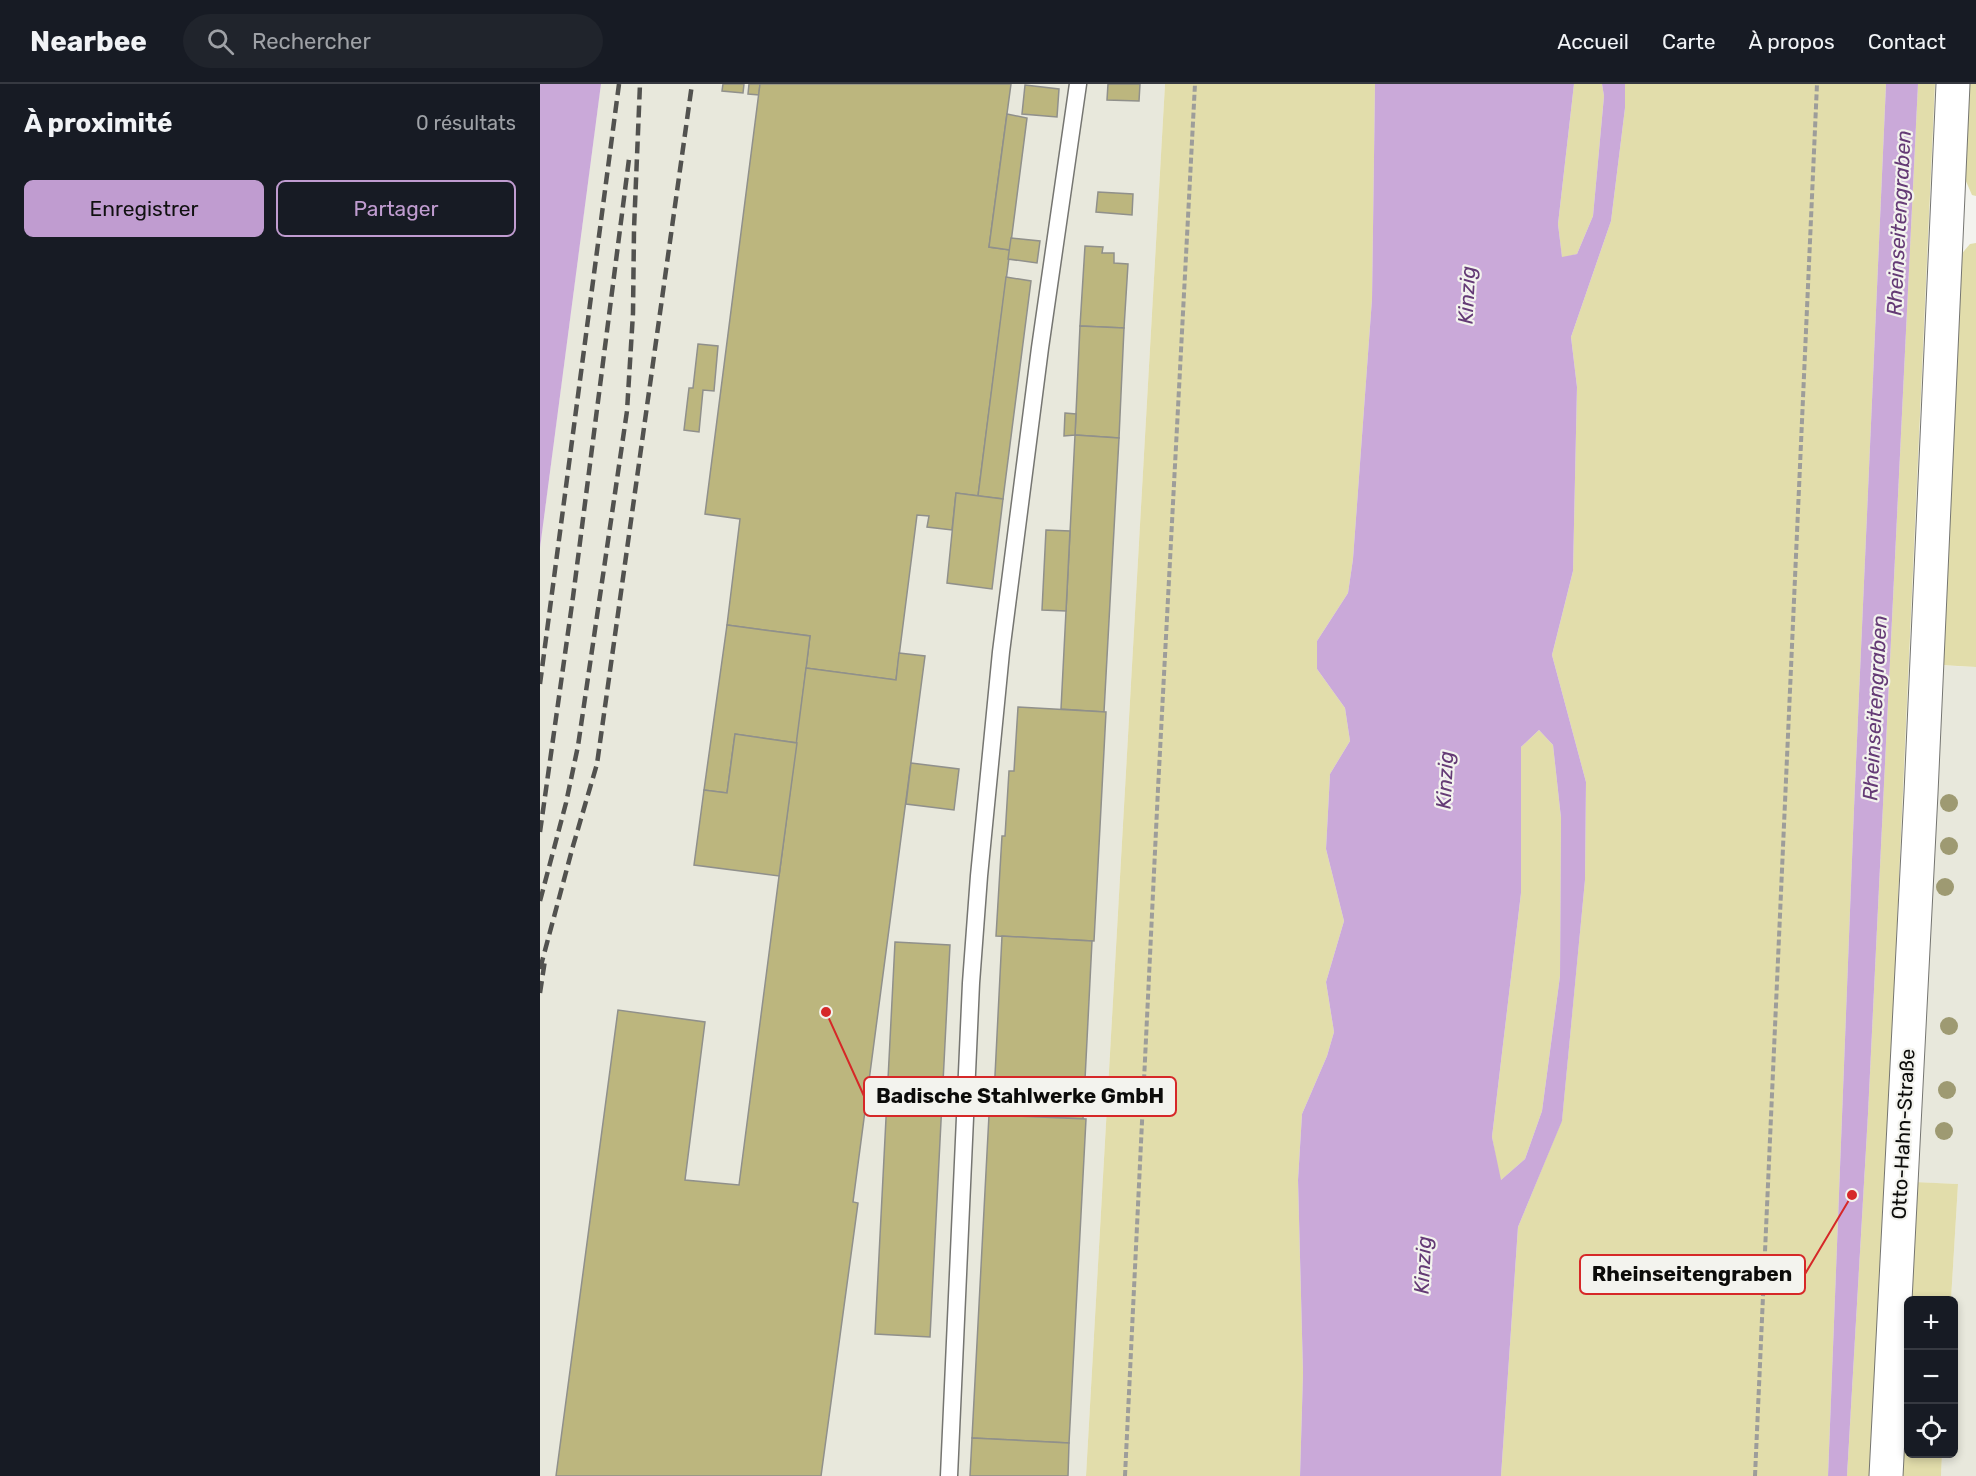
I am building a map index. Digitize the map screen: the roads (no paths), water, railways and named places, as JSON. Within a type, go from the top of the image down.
[{"type":"street","name":"Otto-Hahn-Straße","points":[[1886,1476],[1921,793],[1953,84]]},
{"type":"lane","points":[[949,1476],[969,1030],[980,864],[1001,652],[1078,84]]},
{"type":"water","points":[[540,84],[601,84],[540,548]]},
{"type":"water","name":"Kinzig","points":[[1375,84],[1574,84],[1558,224],[1562,257],[1577,254],[1593,216],[1604,96],[1602,84],[1625,84],[1625,108],[1611,221],[1571,337],[1577,387],[1573,571],[1552,655],[1586,782],[1585,880],[1562,1121],[1518,1227],[1501,1476],[1300,1476],[1303,1373],[1298,1180],[1302,1114],[1327,1056],[1334,1032],[1326,982],[1344,921],[1326,849],[1330,774],[1350,741],[1345,708],[1317,669],[1317,641],[1348,593],[1353,559],[1372,299]],"holes":[[[1539,730],[1553,745],[1561,818],[1560,976],[1542,1111],[1525,1159],[1501,1180],[1492,1137],[1521,893],[1521,747]]]},
{"type":"water","points":[[1886,84],[1918,84],[1868,1114],[1847,1476],[1828,1476],[1854,808]]},
{"type":"railway","points":[[540,684],[619,84]]},
{"type":"railway","points":[[540,901],[566,803],[578,746],[627,411],[633,313],[640,84]]},
{"type":"railway","points":[[540,969],[597,764],[692,84]]},
{"type":"railway","points":[[540,832],[573,597],[629,159]]},
{"type":"railway","points":[[540,993],[545,960]]},
{"type":"place","name":"Badische Stahlwerke GmbH","points":[[826,1012]]},
{"type":"place","name":"Rheinseitengraben","points":[[1852,1195]]}]
